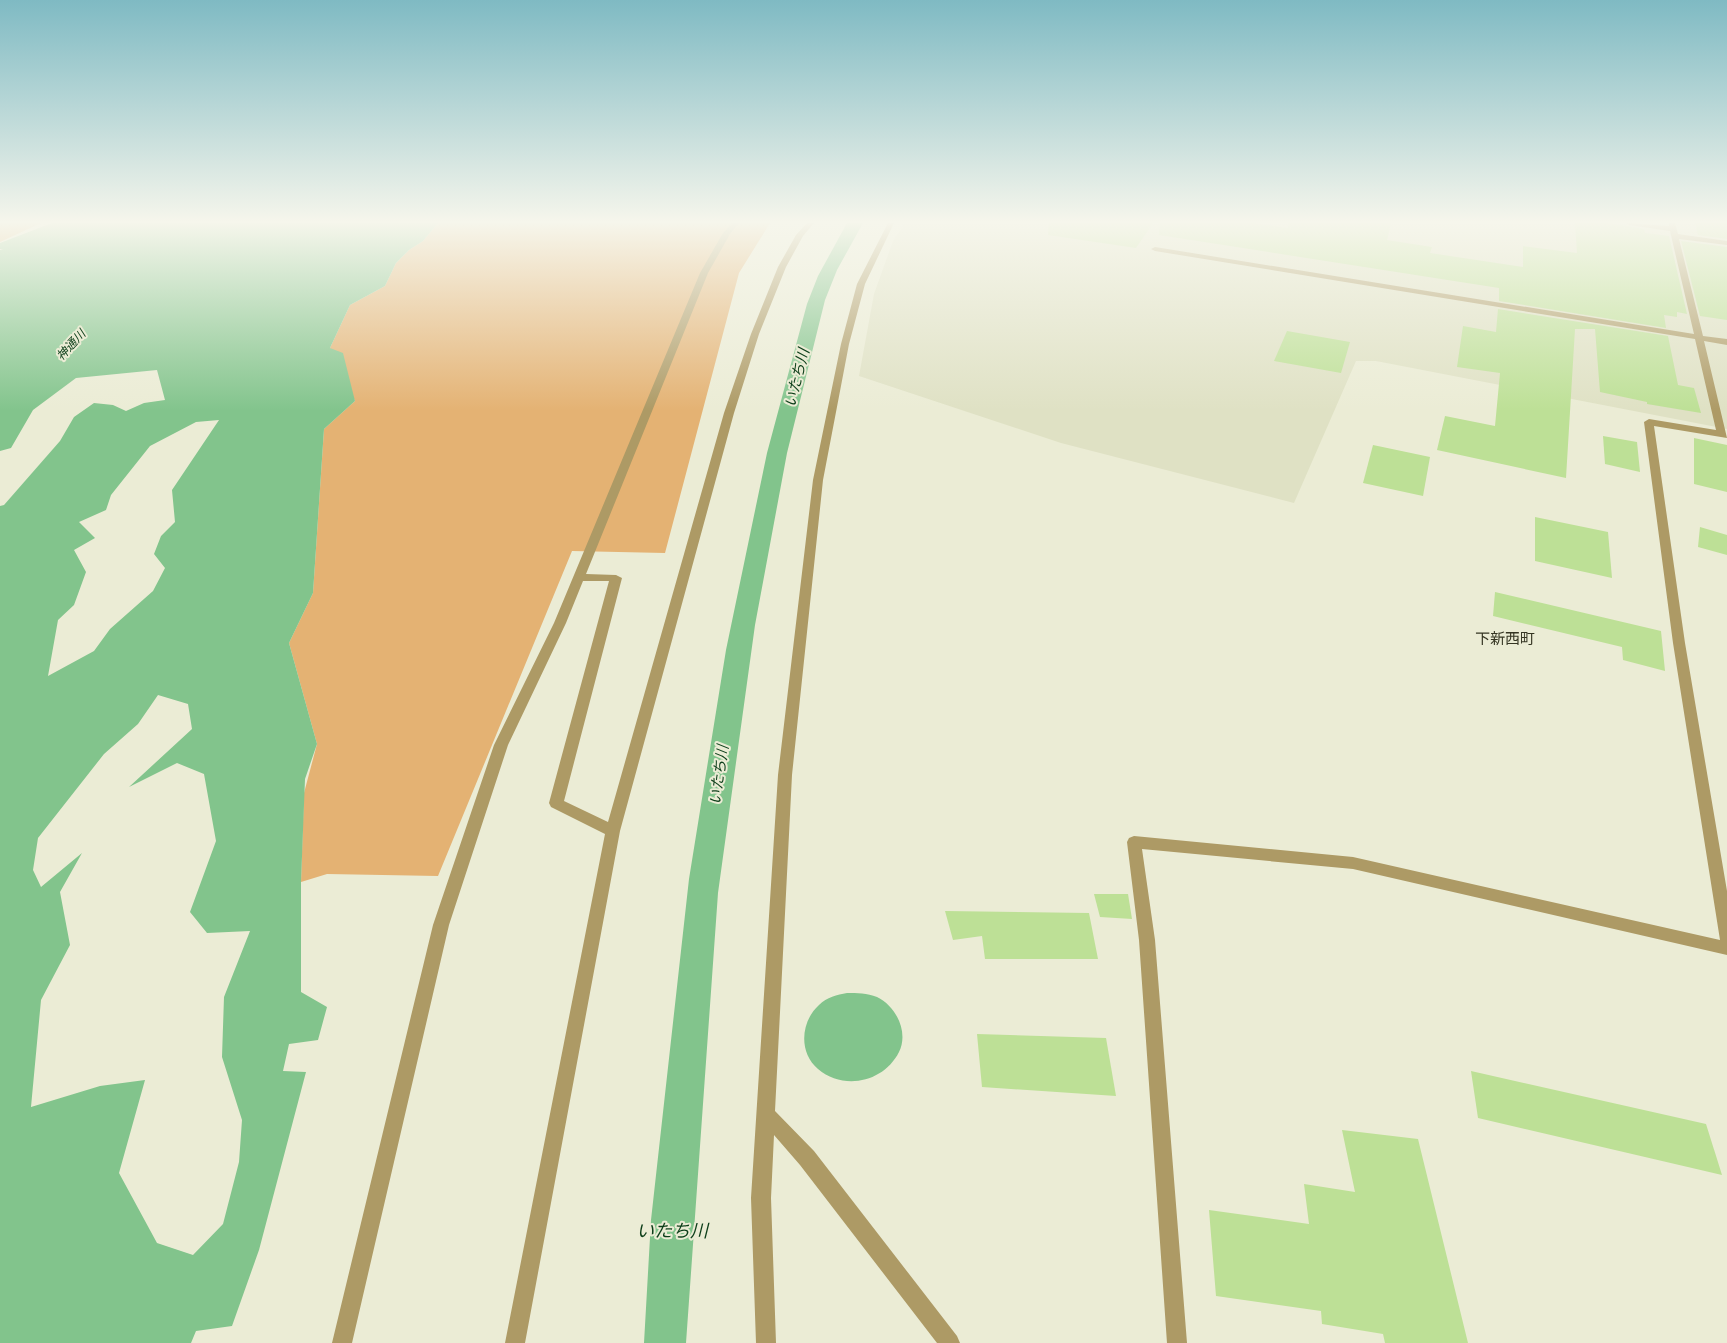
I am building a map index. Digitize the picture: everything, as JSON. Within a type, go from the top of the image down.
[{"type":"street","points":[[342,1343],[441,925],[501,745],[560,623],[698,286]]},
{"type":"street","points":[[515,1343],[613,831],[729,412],[755,334],[774,286]]},
{"type":"street","points":[[766,1343],[761,1198],[785,775],[818,480],[845,344],[861,286]]},
{"type":"street","points":[[1378,286],[1727,342]]},
{"type":"street","points":[[1686,286],[1724,434],[1650,422],[1679,643],[1727,938]]},
{"type":"street","points":[[579,577],[616,578],[556,803],[613,831]]},
{"type":"street","points":[[1177,1343],[1147,940],[1134,842],[1353,863],[1727,948]]},
{"type":"street","points":[[766,1114],[807,1158],[950,1343]]},
{"type":"shaded area","points":[[385,286],[736,286],[665,553],[572,551],[438,876],[327,874],[301,882],[304,793],[317,744],[289,643],[313,593],[324,429],[355,401],[330,348],[350,305]]},
{"type":"shaded area","points":[[877,286],[1727,286],[1727,429],[1376,361],[1356,361],[1294,503],[1061,443],[859,376]]},
{"type":"water","name":"神通川","points":[[0,286],[385,286],[350,305],[330,348],[343,353],[355,401],[324,429],[313,593],[289,643],[317,744],[305,779],[301,882],[301,992],[327,1007],[318,1040],[289,1044],[283,1071],[306,1072],[259,1250],[232,1326],[196,1331],[191,1343],[0,1343],[0,506],[4,505],[60,441],[74,417],[94,403],[113,405],[126,411],[144,403],[165,400],[157,370],[76,378],[33,410],[11,448],[0,451]],"holes":[[[219,420],[172,490],[175,522],[161,536],[154,554],[165,568],[153,591],[110,629],[94,651],[48,676],[58,620],[74,605],[86,572],[74,550],[95,538],[79,522],[106,510],[111,495],[150,446],[196,422]],[[158,695],[188,704],[192,729],[129,787],[177,763],[204,774],[216,841],[190,912],[207,933],[250,931],[224,997],[222,1057],[242,1120],[239,1162],[223,1224],[193,1255],[157,1243],[119,1173],[145,1080],[100,1086],[31,1107],[41,1000],[70,945],[60,892],[82,853],[41,887],[33,870],[38,838],[104,754],[138,724]]]},
{"type":"water","name":"いたち川","points":[[814,286],[831,286],[825,300],[787,453],[755,625],[718,893],[686,1343],[644,1343],[651,1220],[689,879],[726,650],[767,453],[807,304]]},
{"type":"water","points":[[847,993],[870,995],[884,1001],[895,1013],[901,1028],[902,1044],[892,1062],[884,1070],[863,1080],[840,1080],[828,1076],[812,1062],[807,1054],[805,1045],[804,1037],[808,1019],[813,1012],[825,1000]]},
{"type":"building","points":[[1484,286],[1680,286],[1687,314],[1677,312],[1677,317],[1664,315],[1666,328],[1499,301],[1499,288]]},
{"type":"building","points":[[1692,286],[1727,286],[1727,320],[1700,316]]},
{"type":"building","points":[[1498,309],[1668,336],[1678,385],[1694,388],[1701,413],[1647,404],[1647,402],[1600,392],[1595,329],[1575,329],[1566,478],[1437,450],[1445,416],[1495,426],[1500,373],[1457,367],[1463,326],[1496,332]]},
{"type":"building","points":[[1287,331],[1350,342],[1341,373],[1274,361]]},
{"type":"building","points":[[1603,436],[1637,442],[1640,472],[1605,464]]},
{"type":"building","points":[[1694,438],[1727,445],[1727,492],[1694,484]]},
{"type":"building","points":[[1373,445],[1430,457],[1423,496],[1363,483]]},
{"type":"building","points":[[1535,517],[1608,532],[1612,578],[1535,561]]},
{"type":"building","points":[[1700,527],[1727,535],[1727,555],[1698,547]]},
{"type":"building","points":[[1495,592],[1661,631],[1665,671],[1623,660],[1622,647],[1493,616]]},
{"type":"building","points":[[1094,894],[1128,894],[1132,919],[1100,917]]},
{"type":"building","points":[[945,911],[1089,913],[1098,959],[985,959],[982,936],[953,940]]},
{"type":"building","points":[[977,1034],[1106,1038],[1116,1096],[982,1087]]},
{"type":"building","points":[[1471,1071],[1706,1124],[1722,1175],[1478,1118]]},
{"type":"building","points":[[1342,1130],[1418,1139],[1468,1343],[1385,1343],[1383,1334],[1322,1324],[1321,1311],[1216,1296],[1209,1210],[1309,1224],[1304,1184],[1355,1192]]},
{"type":"district","name":"下新西町","points":[[1505,639]]}]
